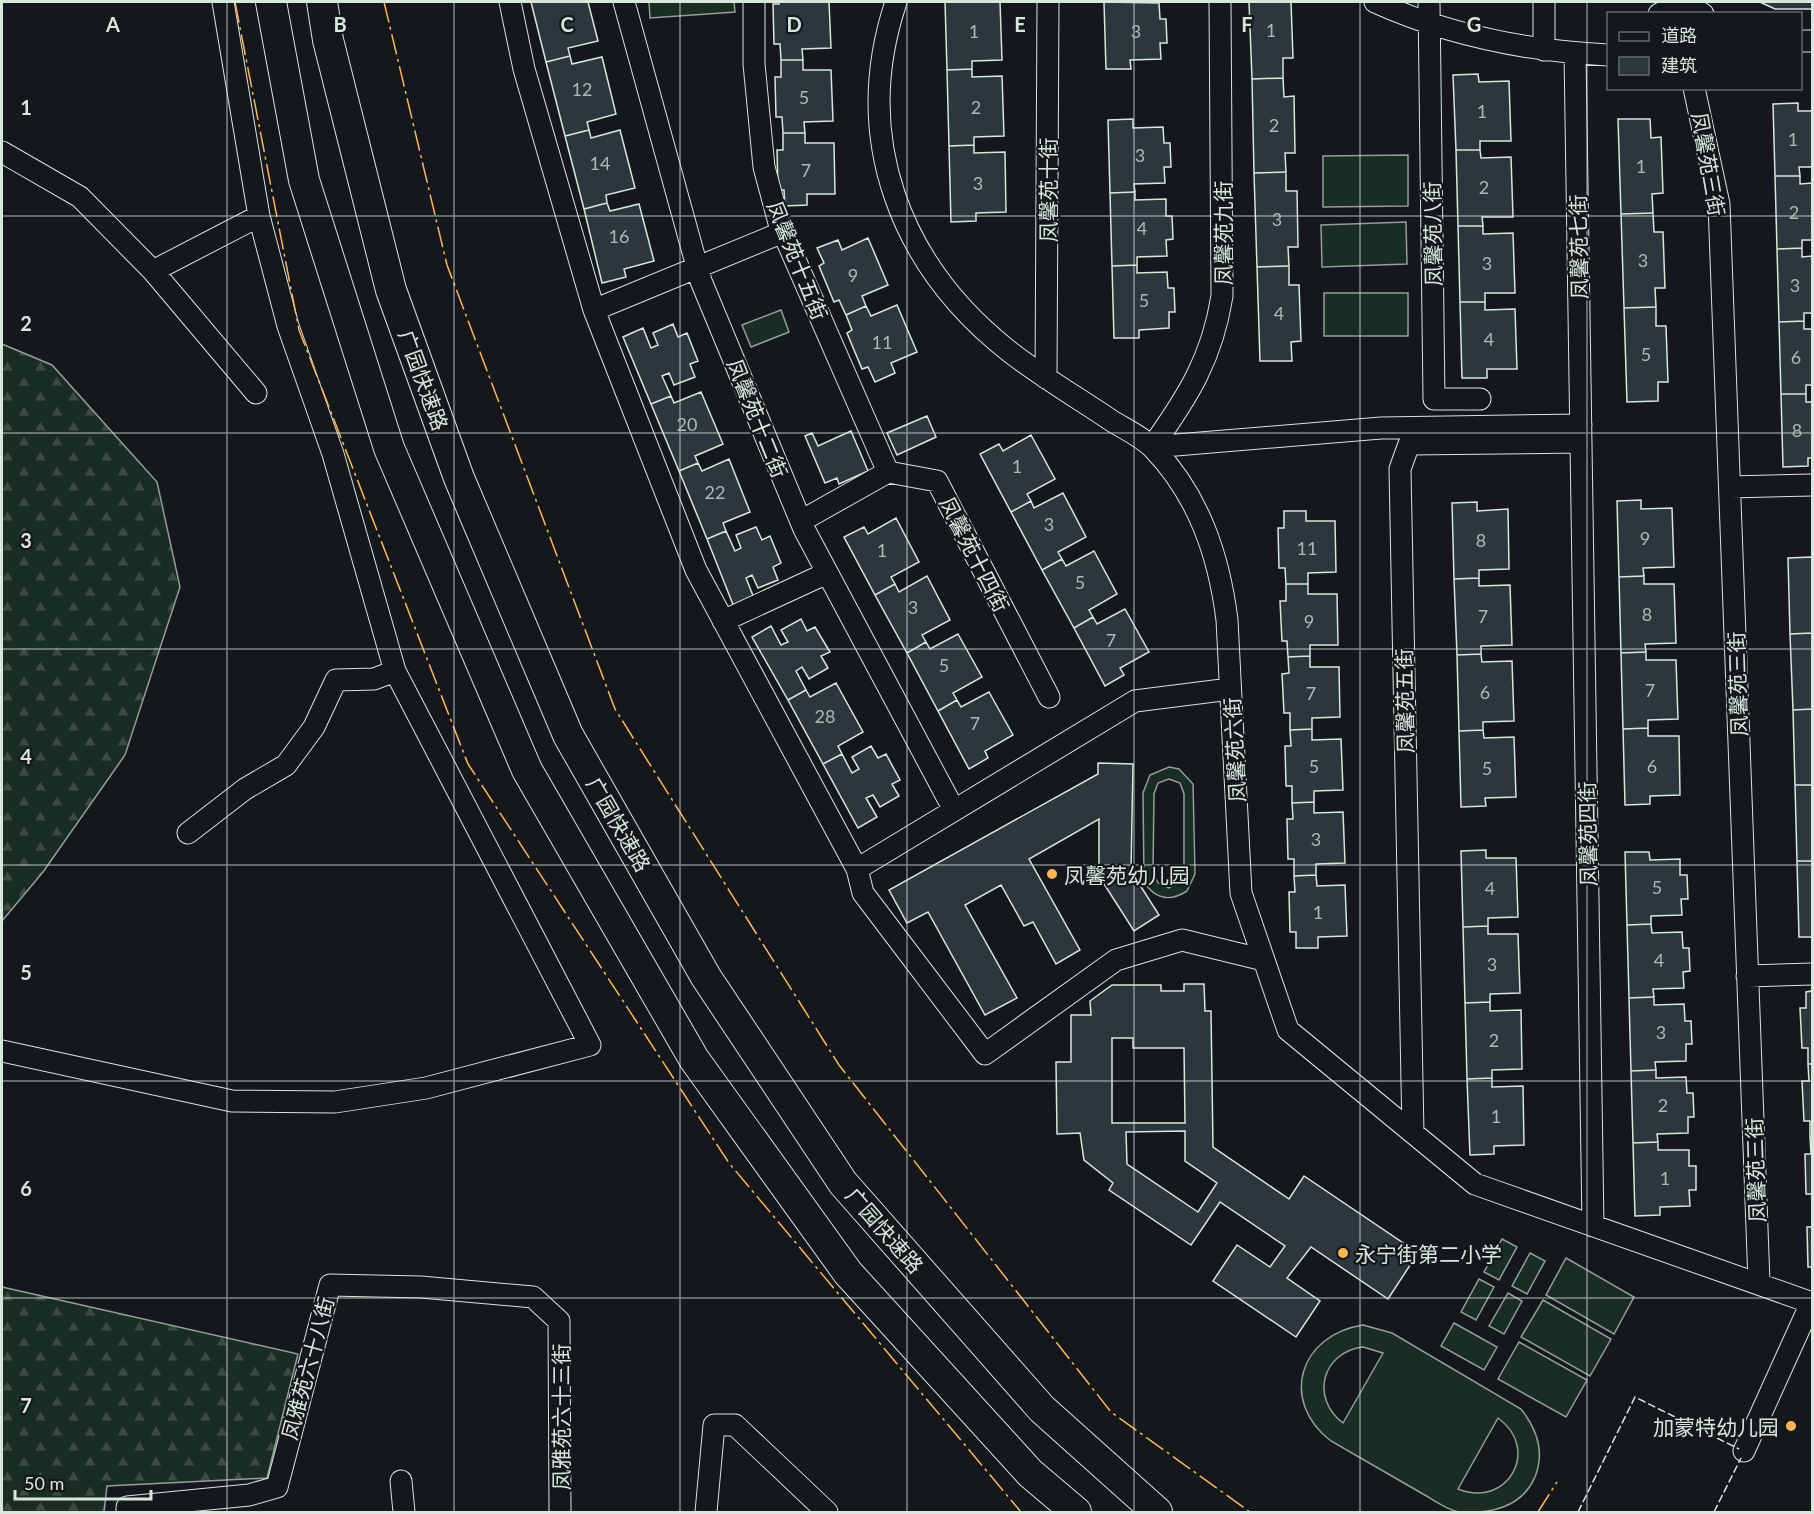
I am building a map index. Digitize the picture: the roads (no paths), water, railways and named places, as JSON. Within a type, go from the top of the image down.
[{"type":"highway","points":[[271,2],[304,180],[389,448],[527,770],[694,1059],[848,1273],[1030,1473],[1076,1512]]},
{"type":"highway","name":"广园快速路","points":[[322,2],[328,40],[391,290],[459,478],[568,735],[706,977],[843,1183],[1042,1409],[1156,1512]]},
{"type":"street","points":[[2,1051],[232,1101],[334,1102],[426,1088],[590,1045],[395,671],[333,454],[288,326],[259,216],[224,2]]},
{"type":"street","points":[[510,2],[524,69],[594,310],[696,570],[857,869],[863,893],[985,1054],[1116,960],[1182,940],[1264,960]]},
{"type":"street","name":"凤馨苑十二街","points":[[624,2],[698,267],[801,521],[954,810]]},
{"type":"street","name":"凤馨苑十五街","points":[[754,2],[754,64],[764,167],[783,232],[888,472]]},
{"type":"street","name":"凤馨苑六街","points":[[896,2],[886,30],[879,69],[878,108],[881,147],[904,221],[922,256],[975,321],[1009,352],[1152,447],[1176,476],[1197,509],[1212,544],[1222,582],[1241,893],[1288,1030],[1475,1184],[1759,1282],[1812,1303]]},
{"type":"street","name":"凤馨苑十街","points":[[1046,378],[1048,2]]},
{"type":"street","name":"凤馨苑九街","points":[[1152,447],[1198,378],[1219,318],[1224,274],[1220,2]]},
{"type":"street","points":[[1375,2],[1430,12],[1486,39],[1544,50],[1607,55]]},
{"type":"street","points":[[1544,2],[1544,50]]},
{"type":"street","points":[[1663,12],[1673,7],[1687,7],[1698,12]]},
{"type":"street","name":"凤馨苑八街","points":[[1430,12],[1434,399],[1480,399]]},
{"type":"street","name":"凤馨苑七街","points":[[1575,53],[1581,433]]},
{"type":"street","name":"凤馨苑三街","points":[[1694,90],[1719,204],[1759,1282]]},
{"type":"street","points":[[2,152],[80,196],[153,271],[256,393]]},
{"type":"street","points":[[153,271],[259,216]]},
{"type":"street","points":[[594,310],[783,232]]},
{"type":"street","points":[[1152,447],[1381,428],[1581,433]]},
{"type":"street","name":"凤馨苑五街","points":[[1413,1133],[1400,469],[1409,444],[1581,433]]},
{"type":"street","name":"凤馨苑四街","points":[[1581,433],[1593,1226]]},
{"type":"street","points":[[801,521],[888,472]]},
{"type":"street","name":"凤馨苑十四街","points":[[888,472],[937,481],[1049,697]]},
{"type":"street","points":[[1730,487],[1812,485]]},
{"type":"street","points":[[723,621],[827,573]]},
{"type":"street","points":[[188,833],[245,789],[286,765],[314,727],[336,680],[374,679],[395,671]]},
{"type":"street","points":[[857,869],[1135,701],[1230,689]]},
{"type":"street","points":[[1748,976],[1812,974]]},
{"type":"street","name":"凤雅苑六十八街","points":[[126,1512],[127,1507],[255,1503],[277,1487],[330,1286],[421,1287],[533,1298],[559,1321]]},
{"type":"street","points":[[1744,1451],[1812,1303]]},
{"type":"street","name":"凤雅苑六十三街","points":[[559,1321],[560,1512]]},
{"type":"street","points":[[706,1512],[714,1425],[735,1425],[827,1512]]},
{"type":"street","points":[[401,1481],[404,1512]]},
{"type":"place","name":"凤馨苑幼儿园","points":[[1052,874]]},
{"type":"place","name":"永宁街第二小学","points":[[1343,1253]]},
{"type":"place","name":"加蒙特幼儿园","points":[[1791,1426]]}]
